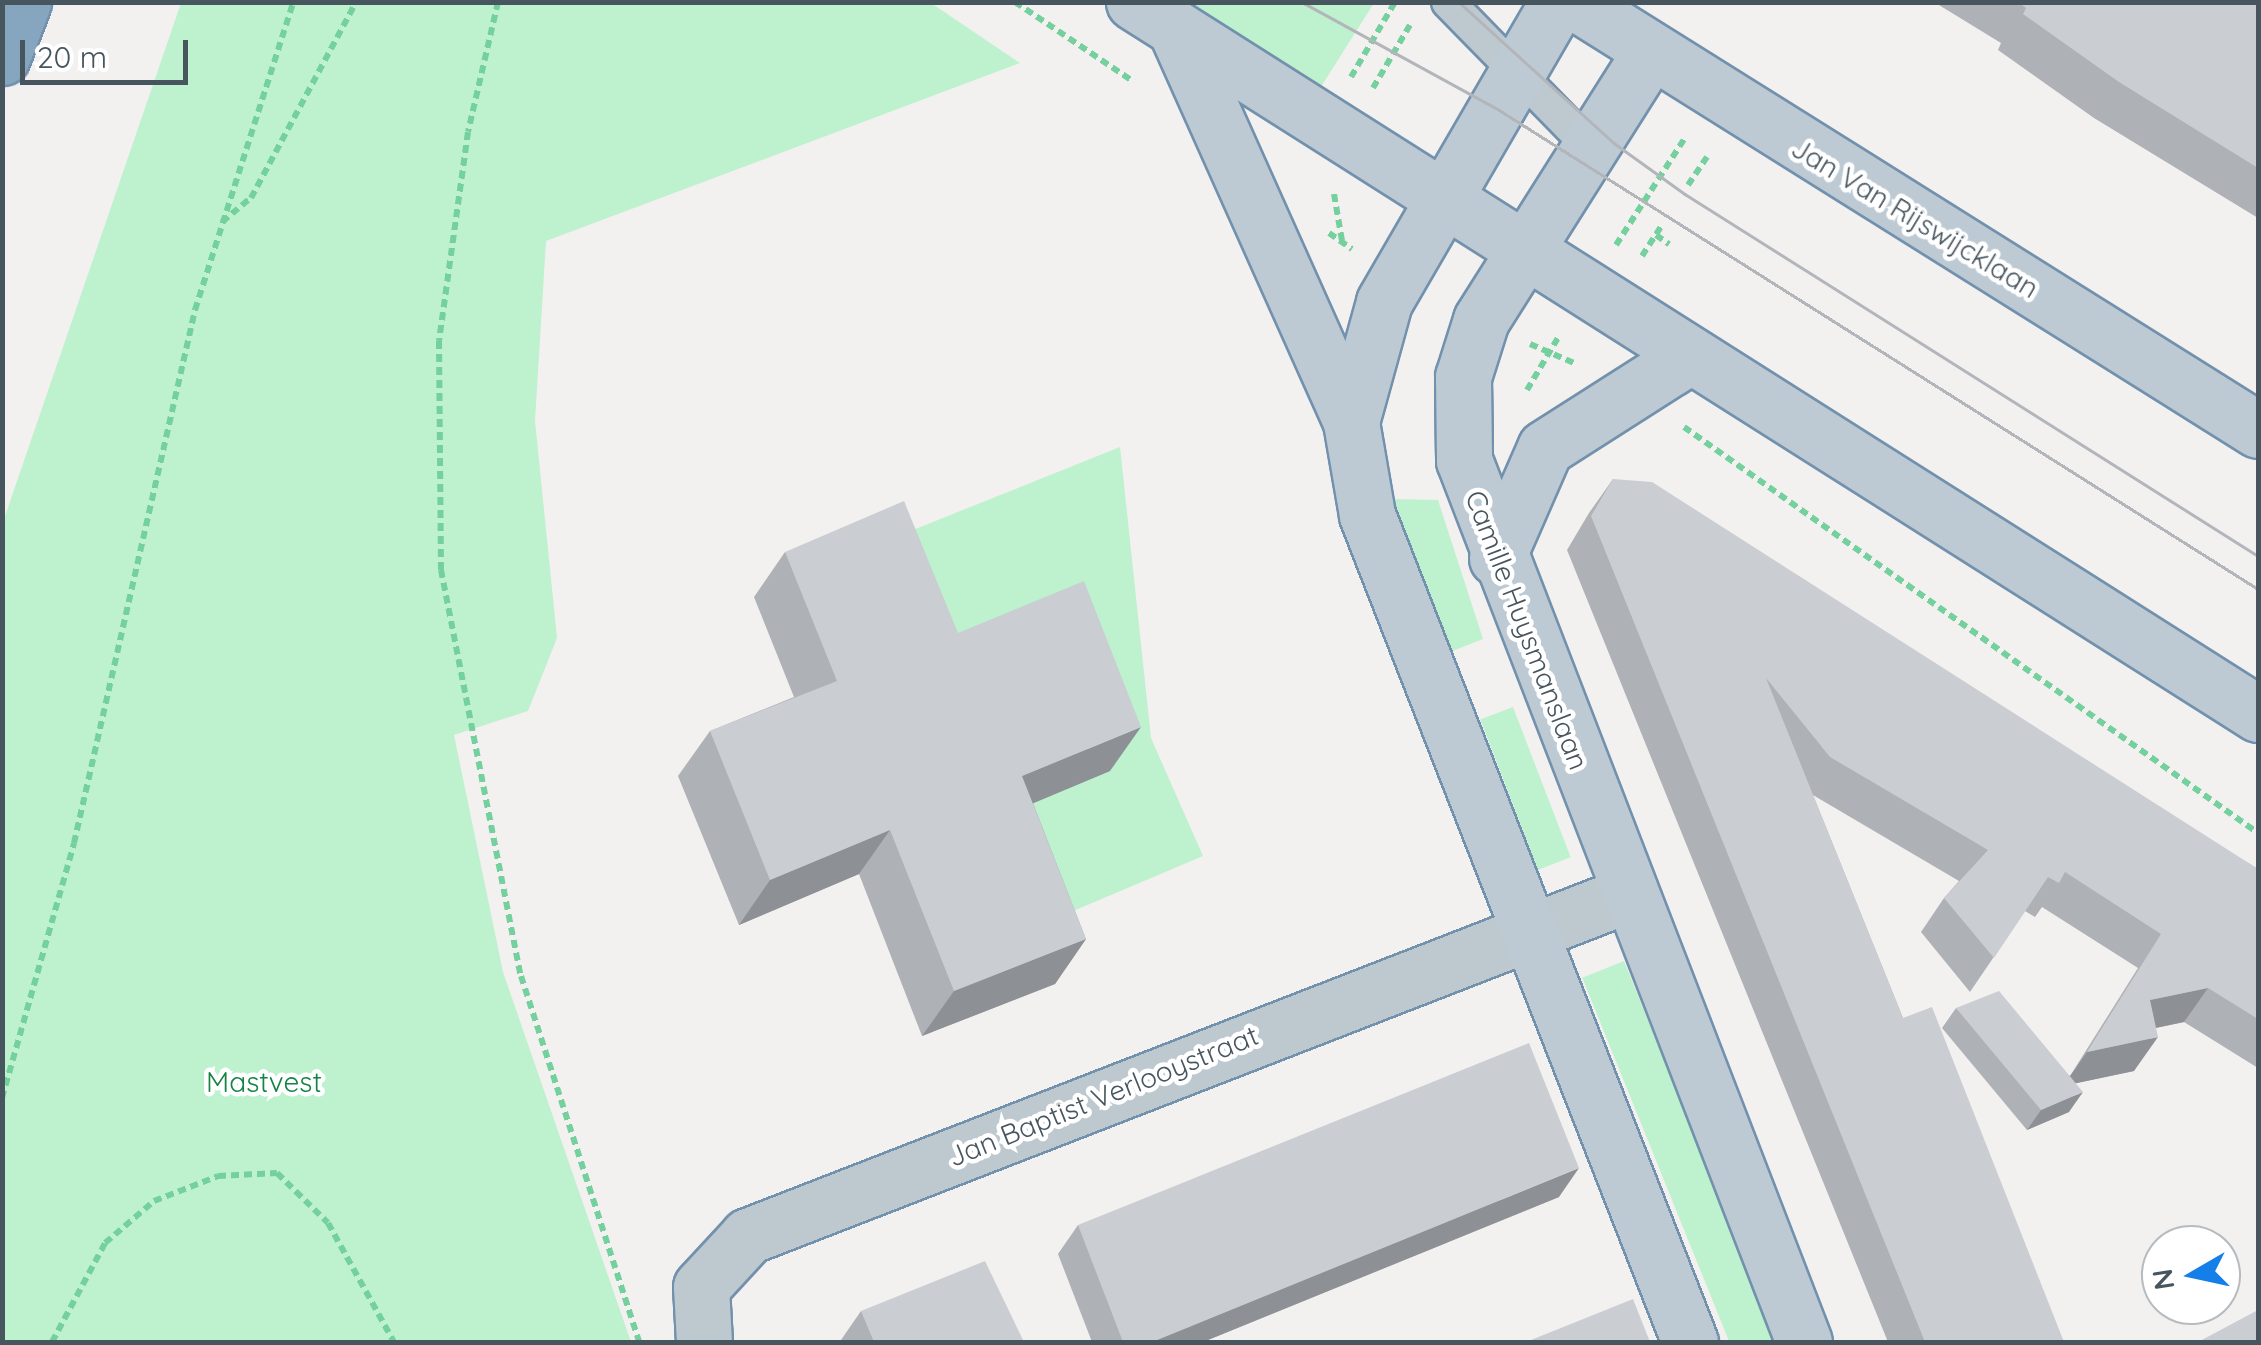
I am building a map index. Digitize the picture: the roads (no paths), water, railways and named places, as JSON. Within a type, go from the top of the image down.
[{"type":"street","points":[[1351,422],[1370,339],[1398,279],[1558,2]]},
{"type":"street","name":"Jan Van Rijswijcklaan","points":[[1574,2],[1714,94],[2258,430]]},
{"type":"street","points":[[1154,15],[2258,714]]},
{"type":"street","points":[[1154,15],[1351,422],[1367,515],[1522,929],[1690,1342]]},
{"type":"street","name":"Camille Huysmanslaan","points":[[1651,52],[1522,248],[1481,320],[1463,377],[1464,460],[1497,558],[1804,1342]]},
{"type":"street","points":[[1497,558],[1545,448],[1626,390],[1690,354]]},
{"type":"street","points":[[1522,929],[1629,894]]},
{"type":"street","name":"Jan Baptist Verlooystraat","points":[[704,1342],[701,1287],[748,1236],[1522,929]]},
{"type":"lane","points":[[1448,2],[1588,145]]},
{"type":"tram line","points":[[1302,2],[1496,108],[2258,589]]},
{"type":"tram line","points":[[1459,2],[1614,143],[1685,194],[2258,556]]},
{"type":"park label","name":"Mastvest","points":[[264,1082]]}]
